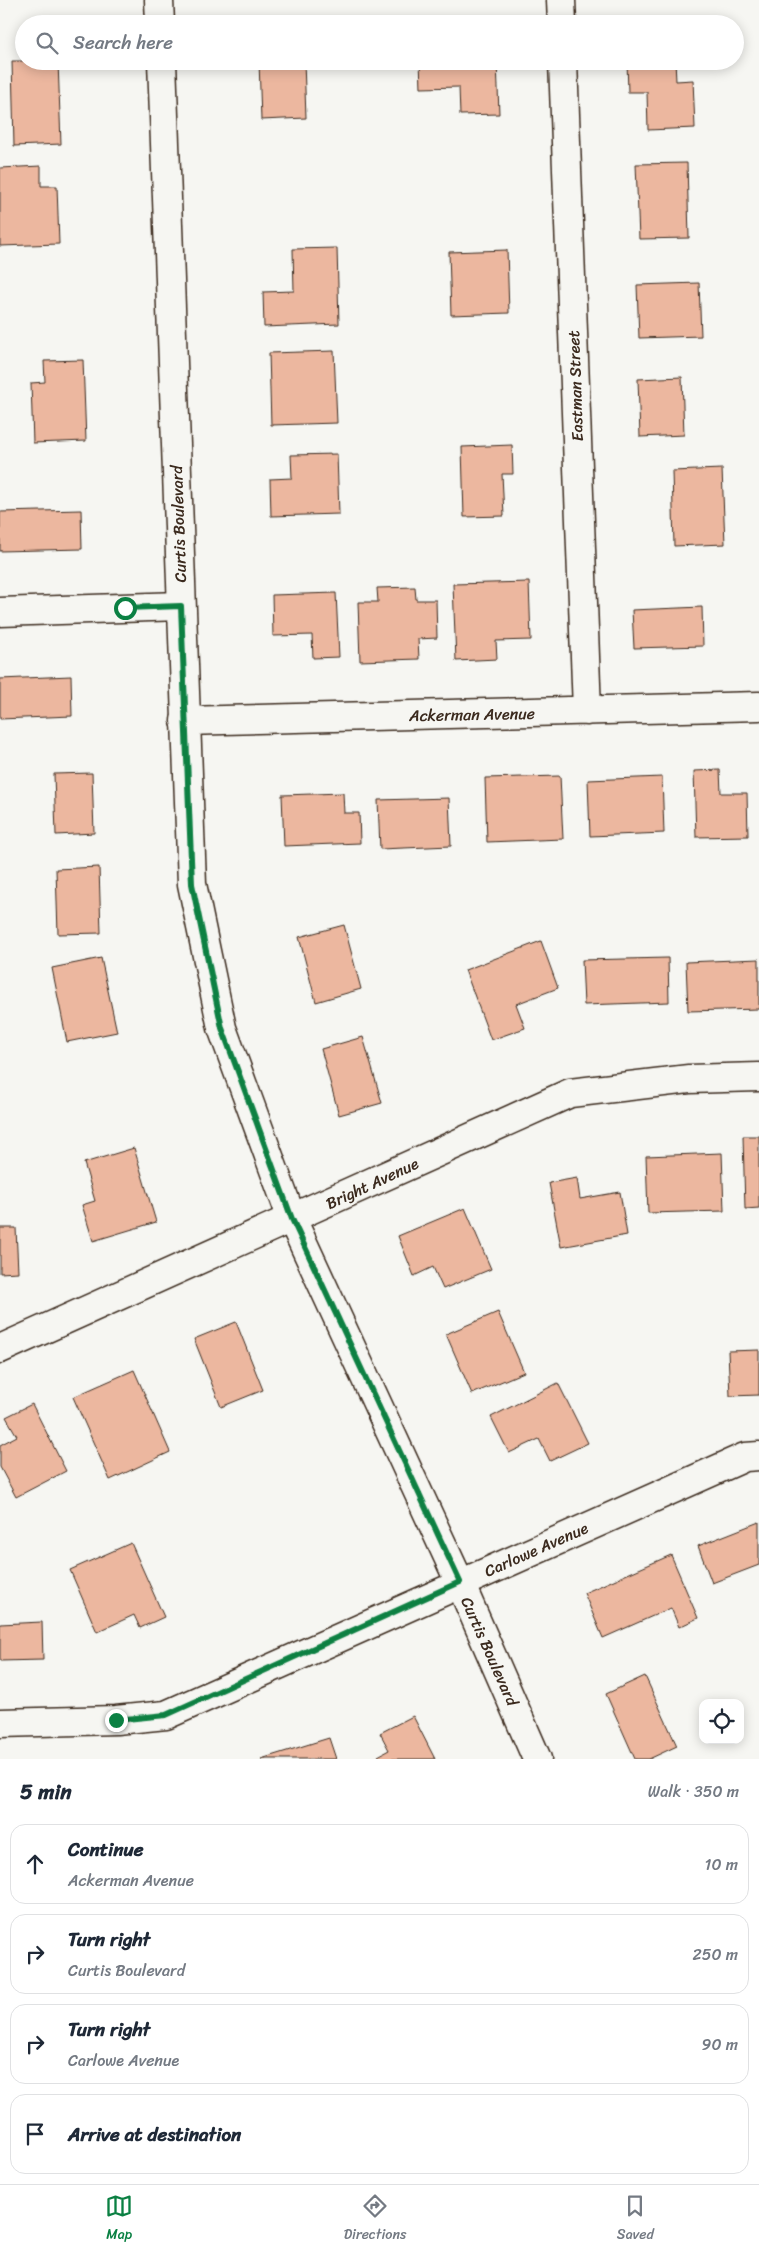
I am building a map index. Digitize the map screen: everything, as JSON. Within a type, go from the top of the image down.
[{"type":"street","points":[[159,0],[160,15]]},
{"type":"street","points":[[561,0],[562,15]]},
{"type":"street","name":"Curtis Boulevard","points":[[162,70],[192,884],[222,1028],[292,1219],[460,1582],[537,1759]]},
{"type":"street","name":"Eastman Street","points":[[563,70],[587,711]]},
{"type":"street","points":[[0,612],[181,606]]},
{"type":"street","name":"Ackerman Avenue","points":[[185,721],[759,706]]},
{"type":"street","name":"Bright Avenue","points":[[0,1349],[570,1093],[689,1079],[759,1077]]},
{"type":"street","name":"Carlowe Avenue","points":[[0,1723],[116,1720],[166,1715],[460,1582],[745,1457],[759,1456]]},
{"type":"building","points":[[12,61],[15,61],[15,70],[58,70],[61,144],[14,146]]},
{"type":"building","points":[[259,70],[304,70],[306,118],[261,120]]},
{"type":"building","points":[[420,70],[497,70],[499,114],[460,115],[459,87],[421,88]]},
{"type":"building","points":[[627,70],[675,70],[676,81],[693,80],[695,128],[648,130],[647,92],[628,92]]},
{"type":"building","points":[[687,163],[689,238],[639,239],[636,164]]},
{"type":"building","points":[[41,166],[41,186],[57,186],[59,244],[0,246],[0,168]]},
{"type":"building","points":[[337,248],[339,324],[264,327],[263,292],[294,291],[293,249]]},
{"type":"building","points":[[507,250],[509,313],[451,315],[449,252]]},
{"type":"building","points":[[699,283],[701,336],[639,338],[637,285]]},
{"type":"building","points":[[334,351],[337,423],[271,425],[269,353]]},
{"type":"building","points":[[83,360],[86,441],[33,443],[31,383],[45,382],[44,361]]},
{"type":"building","points":[[682,377],[684,435],[640,437],[638,379]]},
{"type":"building","points":[[512,445],[513,474],[502,474],[504,516],[464,517],[462,447]]},
{"type":"building","points":[[337,454],[339,514],[271,516],[270,479],[292,478],[291,455]]},
{"type":"building","points":[[722,469],[725,544],[674,546],[672,471]]},
{"type":"building","points":[[81,510],[82,549],[0,551],[0,512]]},
{"type":"building","points":[[529,582],[531,640],[496,641],[497,659],[456,661],[453,584]]},
{"type":"building","points":[[415,587],[416,600],[436,600],[437,638],[418,639],[419,659],[360,661],[358,602],[378,602],[377,588]]},
{"type":"building","points":[[336,593],[339,657],[313,658],[312,635],[273,636],[272,595]]},
{"type":"building","points":[[702,607],[703,646],[634,648],[632,610]]},
{"type":"building","points":[[71,676],[72,716],[0,719],[0,679]]},
{"type":"building","points":[[720,770],[721,793],[747,793],[748,836],[696,837],[694,771]]},
{"type":"building","points":[[92,773],[94,833],[56,835],[54,774]]},
{"type":"building","points":[[560,776],[563,839],[487,842],[485,778]]},
{"type":"building","points":[[662,777],[664,833],[590,836],[588,780]]},
{"type":"building","points":[[343,793],[344,813],[359,813],[360,843],[284,846],[282,795]]},
{"type":"building","points":[[449,798],[451,846],[380,849],[378,800]]},
{"type":"building","points":[[99,867],[101,933],[58,934],[56,869]]},
{"type":"building","points":[[344,925],[361,989],[316,1002],[299,937]]},
{"type":"building","points":[[541,941],[558,988],[516,1004],[525,1028],[491,1040],[465,970]]},
{"type":"building","points":[[101,958],[117,1032],[67,1042],[52,968]]},
{"type":"building","points":[[668,958],[669,1002],[584,1005],[582,960]]},
{"type":"building","points":[[759,959],[759,1009],[688,1011],[686,962]]},
{"type":"building","points":[[363,1037],[382,1103],[339,1115],[321,1049]]},
{"type":"building","points":[[743,1136],[759,1136],[759,1208],[745,1209]]},
{"type":"building","points":[[134,1148],[156,1222],[93,1241],[82,1205],[95,1201],[84,1163]]},
{"type":"building","points":[[722,1153],[724,1211],[648,1213],[646,1156]]},
{"type":"building","points":[[577,1178],[580,1199],[620,1192],[627,1235],[561,1247],[549,1183]]},
{"type":"building","points":[[465,1208],[491,1269],[443,1289],[433,1267],[414,1276],[398,1236]]},
{"type":"building","points":[[0,1228],[16,1228],[18,1272],[0,1273]]},
{"type":"building","points":[[498,1312],[524,1372],[472,1394],[446,1334]]},
{"type":"building","points":[[236,1322],[263,1390],[221,1407],[194,1339]]},
{"type":"building","points":[[759,1350],[759,1395],[730,1396],[728,1351]]},
{"type":"building","points":[[134,1370],[170,1452],[110,1480],[73,1397]]},
{"type":"building","points":[[558,1383],[588,1443],[550,1461],[539,1439],[509,1453],[491,1417]]},
{"type":"building","points":[[32,1404],[66,1471],[16,1497],[0,1467],[0,1445],[17,1436],[6,1417]]},
{"type":"building","points":[[759,1522],[759,1565],[712,1583],[698,1546]]},
{"type":"building","points":[[131,1543],[164,1617],[140,1628],[134,1615],[97,1632],[70,1570]]},
{"type":"building","points":[[671,1555],[698,1618],[679,1627],[671,1608],[603,1638],[584,1593]]},
{"type":"building","points":[[42,1622],[43,1660],[0,1661],[0,1624]]},
{"type":"building","points":[[645,1676],[677,1746],[649,1759],[635,1759],[606,1694]]},
{"type":"building","points":[[413,1716],[435,1759],[380,1759],[378,1756],[389,1750],[380,1733]]},
{"type":"building","points":[[329,1738],[336,1759],[261,1759]]},
{"type":"route","points":[[116,1720],[166,1715],[460,1582],[292,1219],[222,1028],[192,884],[181,606],[125,608]]}]
